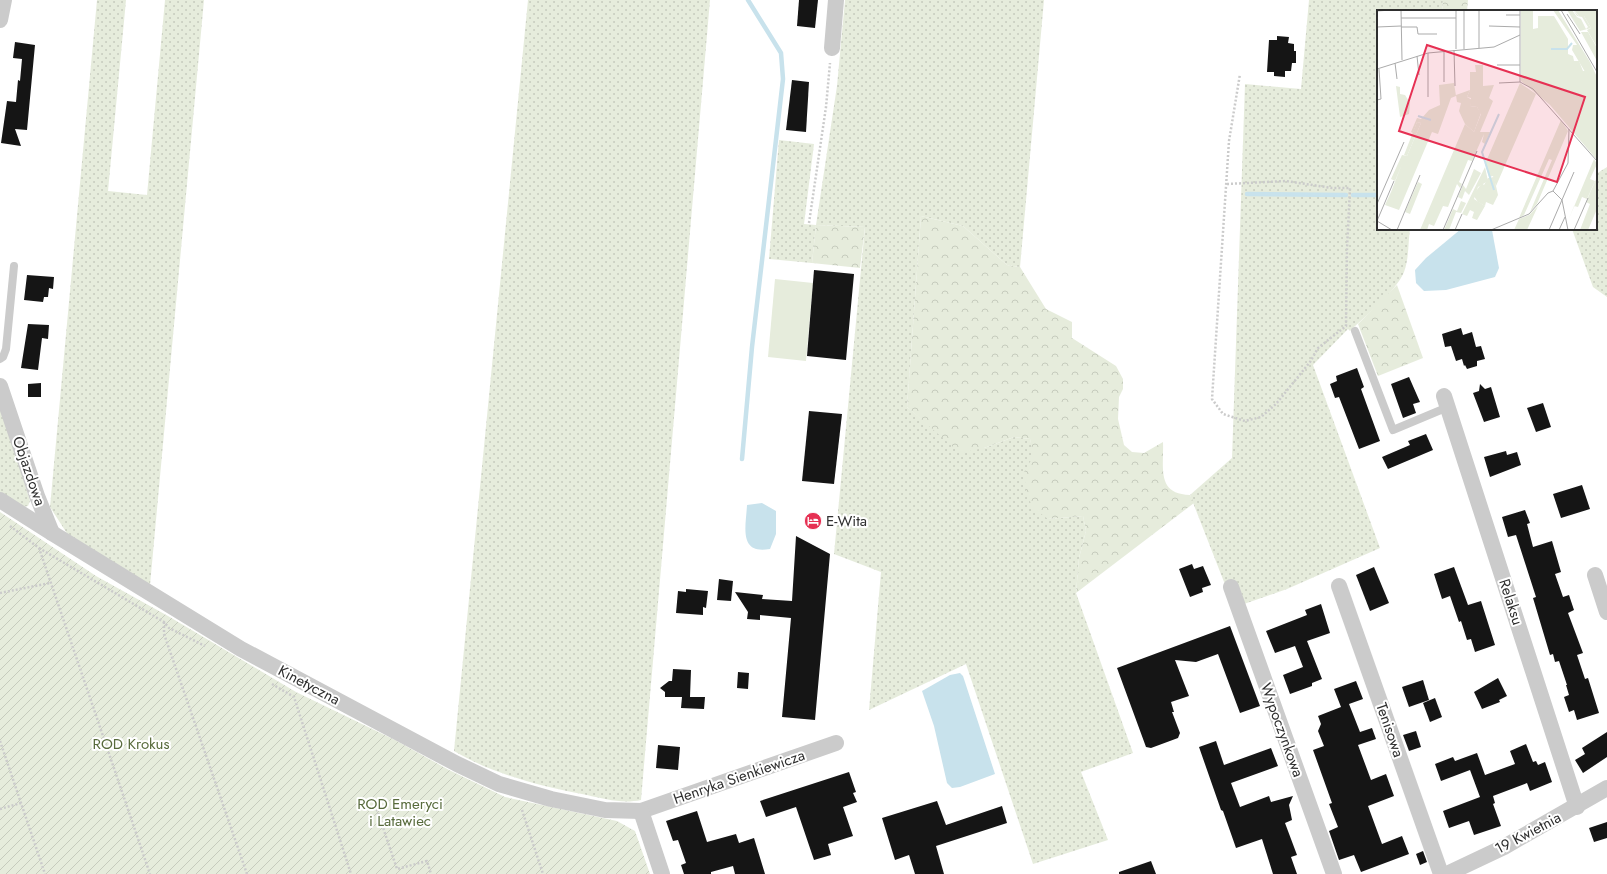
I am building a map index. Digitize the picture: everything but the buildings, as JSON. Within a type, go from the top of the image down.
[{"type":"street","points":[[0,20],[4,0]]},
{"type":"street","points":[[832,48],[836,0]]},
{"type":"street","name":"Objazdowa","points":[[0,386],[37,496],[52,533]]},
{"type":"street","name":"Relaksu","points":[[1446,402],[1577,807]]},
{"type":"street","name":"Kinetyczna","points":[[0,500],[241,649],[457,764],[499,784],[551,798],[605,810],[641,811]]},
{"type":"street","points":[[1595,575],[1607,612]]},
{"type":"street","name":"Tenisowa","points":[[1339,586],[1441,874]]},
{"type":"street","name":"Wypoczynkowa","points":[[1231,587],[1334,874]]},
{"type":"street","name":"Henryka Sienkiewicza","points":[[641,811],[836,743]]},
{"type":"street","name":"19 Kwietnia","points":[[1447,874],[1504,847],[1577,807],[1607,788]]},
{"type":"street","points":[[641,811],[662,874]]},
{"type":"lane","points":[[0,359],[3,357],[6,349],[14,266]]},
{"type":"lane","points":[[1355,331],[1393,430],[1446,402]]},
{"type":"path","points":[[809,223],[826,107],[832,48]]},
{"type":"path","points":[[1227,184],[1286,181],[1332,188],[1350,188],[1347,249],[1346,326],[1318,348],[1310,362],[1276,404],[1261,417],[1245,421],[1223,414],[1212,399],[1229,141],[1240,74]]},
{"type":"path","points":[[6,523],[39,548],[164,622],[164,634],[246,874]]},
{"type":"path","points":[[39,548],[150,874]]},
{"type":"path","points":[[0,593],[50,583]]},
{"type":"path","points":[[294,697],[351,874]]},
{"type":"path","points":[[0,741],[45,874]]},
{"type":"path","points":[[373,798],[397,869],[427,860],[431,874]]},
{"type":"path","points":[[0,809],[21,803]]},
{"type":"path","points":[[522,810],[543,874]]},
{"type":"green space","points":[[97,0],[126,0],[108,191],[147,195],[165,0],[204,0],[150,585],[68,535],[50,507]]},
{"type":"green space","points":[[528,0],[710,0],[641,800],[634,801],[607,799],[552,788],[518,779],[485,767],[454,751]]},
{"type":"green space","points":[[845,0],[1044,0],[1020,267],[1007,265],[963,226],[921,216],[907,407],[936,431],[984,448],[1014,437],[1030,439],[1048,519],[1083,516],[1086,531],[1079,558],[1076,593],[1133,753],[1081,772],[1108,840],[1033,864],[966,664],[869,710],[881,572],[834,554],[865,227],[816,225],[837,86]]},
{"type":"green space","points":[[1309,0],[1443,0],[1442,10],[1377,10],[1377,230],[1410,230],[1407,262],[1400,280],[1387,296],[1350,331],[1348,329],[1313,365],[1380,548],[1287,589],[1244,604],[1226,587],[1190,495],[1232,458],[1245,84],[1301,89]]},
{"type":"green space","points":[[1443,0],[1468,0],[1467,10],[1442,10]]},
{"type":"green space","points":[[779,140],[814,144],[804,224],[816,225],[812,263],[769,259]]},
{"type":"green space","points":[[1607,167],[1607,297],[1593,287],[1572,230],[1597,230],[1597,173]]},
{"type":"green space","points":[[921,216],[963,226],[1007,265],[1020,267],[1046,309],[1072,322],[1072,338],[1116,366],[1123,379],[1123,389],[1119,397],[1118,419],[1124,445],[1132,452],[1144,453],[1163,442],[1163,470],[1167,485],[1179,494],[1190,495],[1194,503],[1076,593],[1079,558],[1086,531],[1083,516],[1048,519],[1032,507],[1026,490],[1024,472],[1033,457],[1030,439],[1014,437],[984,448],[960,453],[907,407]]},
{"type":"green space","points":[[816,225],[865,227],[860,268],[812,263]]},
{"type":"green space","points":[[775,279],[813,283],[806,361],[768,357]]},
{"type":"green space","points":[[1397,285],[1423,358],[1378,376],[1358,324]]},
{"type":"green space","points":[[0,402],[30,501],[28,506],[23,507],[0,493]]},
{"type":"green space","name":"ROD Krokus","points":[[0,512],[96,576],[168,616],[296,692],[395,740],[449,770],[505,797],[617,821],[635,831],[650,874],[0,874]]},
{"type":"water","points":[[1460,230],[1492,230],[1499,268],[1495,277],[1446,290],[1424,291],[1416,283],[1415,270],[1426,258]]},
{"type":"water","points":[[762,503],[776,511],[776,534],[770,549],[760,550],[753,548],[748,543],[745,530],[747,505]]},
{"type":"water","points":[[960,673],[963,676],[995,774],[960,787],[952,788],[947,783],[934,726],[922,691],[950,675]]},
{"type":"waterway","points":[[742,459],[752,347],[783,79],[781,53],[748,0]]},
{"type":"waterway","points":[[1247,194],[1346,195]]},
{"type":"waterway","points":[[1353,195],[1377,195]]},
{"type":"place","name":"E-Wita","points":[[813,521]]},
{"type":"park label","name":"ROD Emeryci i Latawiec","points":[[400,812]]}]
